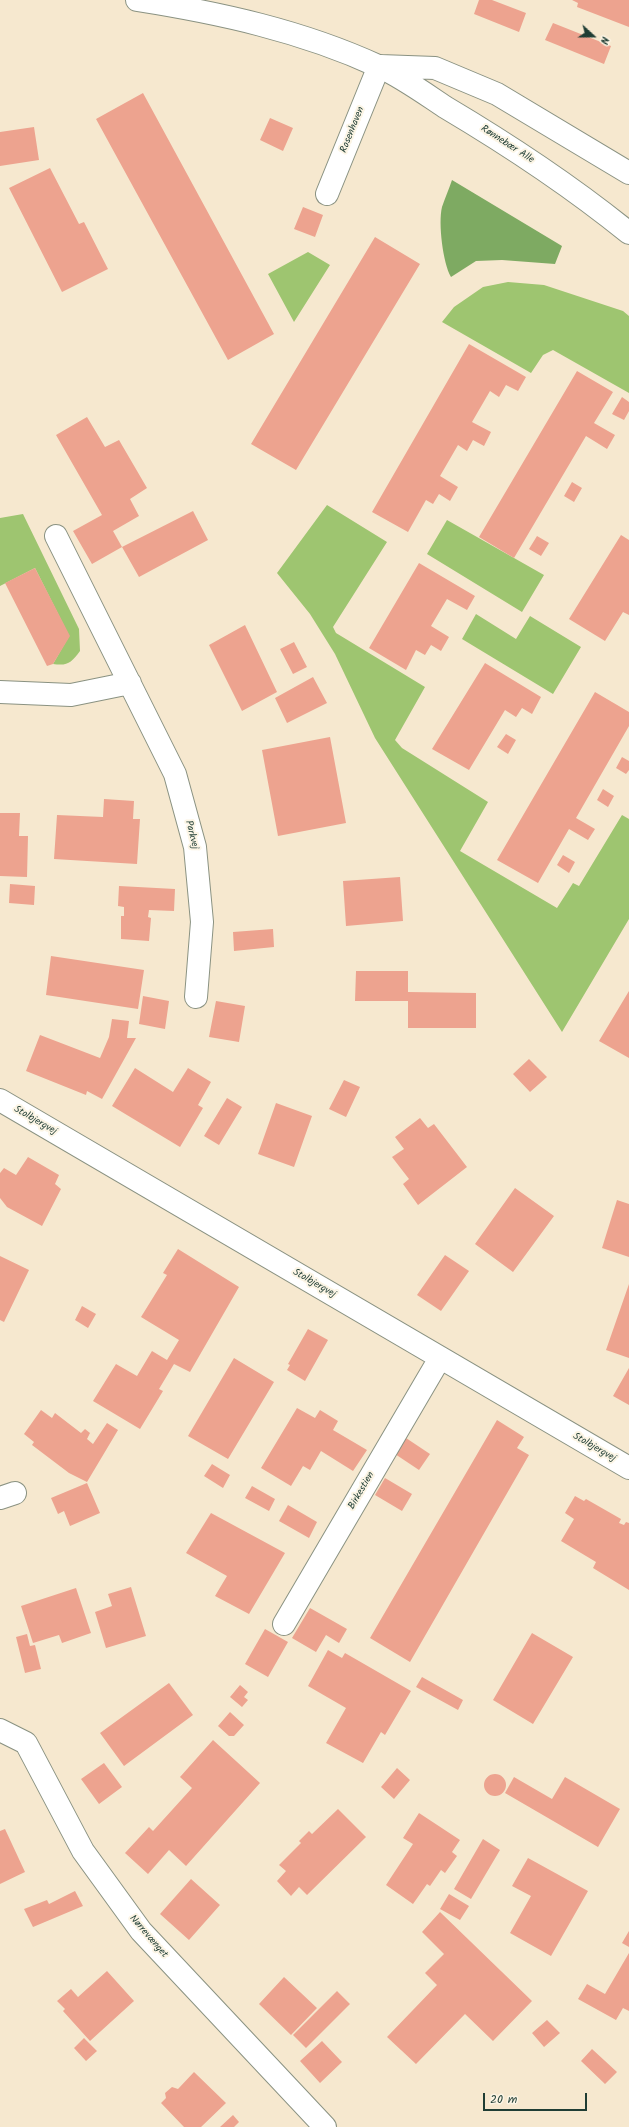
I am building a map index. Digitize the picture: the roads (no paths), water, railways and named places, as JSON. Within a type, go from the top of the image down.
[{"type":"street","name":"Rønnebær Alle","points":[[138,0],[207,11],[295,34],[379,66],[505,142],[600,210],[629,233]]},
{"type":"street","name":"Rønnebær Alle","points":[[379,66],[435,68],[497,94],[629,173]]},
{"type":"street","name":"Rosenhaven","points":[[327,194],[379,66]]},
{"type":"street","name":"Parkvej","points":[[56,536],[175,774],[195,847],[202,922],[196,998]]},
{"type":"street","points":[[0,692],[71,695],[130,683]]},
{"type":"street","name":"Stolbjergvej","points":[[0,1100],[629,1468]]},
{"type":"street","name":"Birkestien","points":[[284,1624],[440,1358]]},
{"type":"street","name":"Nørrevænget","points":[[0,1730],[26,1743],[83,1851],[141,1931],[325,2127]]}]
